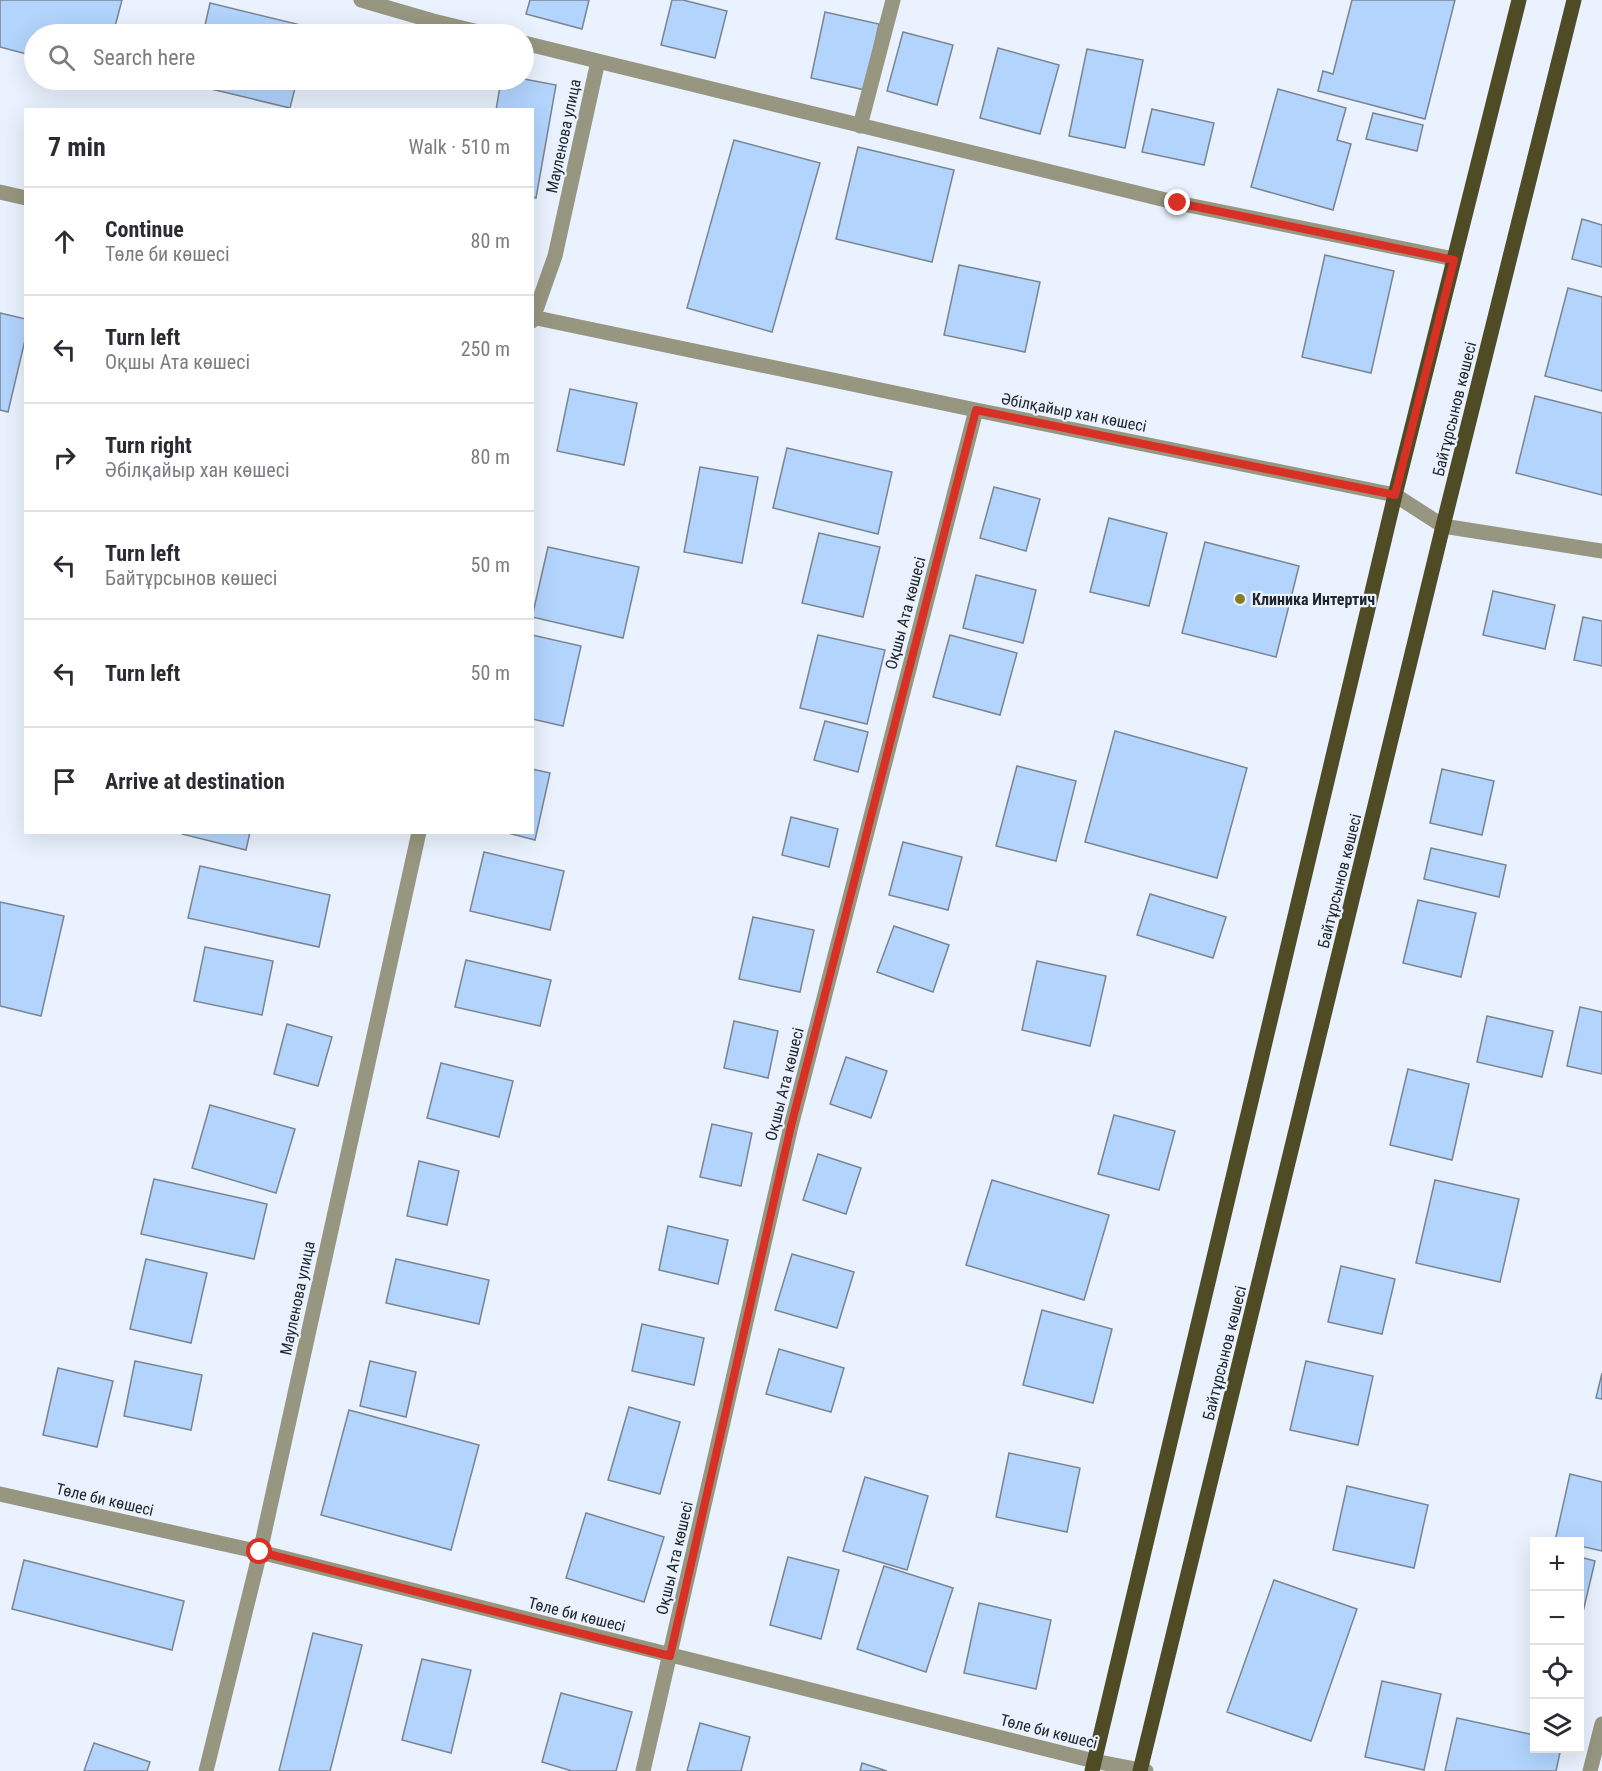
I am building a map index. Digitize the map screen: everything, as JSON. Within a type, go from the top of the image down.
[{"type":"main road","name":"Байтұрсынов көшесі","points":[[1093,1766],[1395,495],[1519,0]]},
{"type":"main road","name":"Байтұрсынов көшесі","points":[[1142,1771],[1443,526],[1574,0]]},
{"type":"street","points":[[361,0],[445,24]]},
{"type":"street","points":[[860,126],[893,0]]},
{"type":"street","points":[[534,46],[1178,203],[1454,260]]},
{"type":"street","name":"Мауленова улица","points":[[534,315],[555,256],[598,62]]},
{"type":"street","points":[[0,192],[24,198]]},
{"type":"street","name":"Әбілқайыр хан көшесі","points":[[534,318],[1395,495],[1443,526],[1602,551]]},
{"type":"street","name":"Оқшы Ата көшесі","points":[[643,1771],[791,1126],[976,410]]},
{"type":"street","name":"Мауленова улица","points":[[206,1771],[260,1552],[419,834]]},
{"type":"street","name":"Төле би көшесі","points":[[0,1494],[260,1552],[1093,1766],[1142,1771]]},
{"type":"street","points":[[1590,1771],[1602,1724]]},
{"type":"building","points":[[0,0],[122,0],[116,24],[24,24],[24,53],[0,47]]},
{"type":"building","points":[[530,0],[589,0],[582,29],[526,14]]},
{"type":"building","points":[[672,0],[683,0],[727,11],[715,58],[661,45]]},
{"type":"building","points":[[1352,0],[1455,0],[1425,119],[1318,91],[1323,71],[1333,74]]},
{"type":"building","points":[[210,3],[297,24],[205,24]]},
{"type":"building","points":[[825,12],[879,24],[865,90],[811,78]]},
{"type":"building","points":[[903,32],[953,45],[937,105],[887,91]]},
{"type":"building","points":[[998,48],[1059,65],[1040,134],[980,118]]},
{"type":"building","points":[[1087,49],[1143,60],[1125,148],[1069,136]]},
{"type":"building","points":[[534,81],[556,85],[536,198],[534,198],[534,108],[496,108],[499,90],[534,90]]},
{"type":"building","points":[[1278,89],[1346,108],[1337,140],[1351,144],[1333,210],[1251,187]]},
{"type":"building","points":[[215,90],[294,90],[290,108]]},
{"type":"building","points":[[1152,109],[1214,123],[1204,165],[1142,152]]},
{"type":"building","points":[[1373,113],[1423,125],[1417,151],[1366,139]]},
{"type":"building","points":[[734,140],[820,163],[772,332],[687,308]]},
{"type":"building","points":[[858,147],[954,170],[932,262],[836,239]]},
{"type":"building","points":[[1582,219],[1602,225],[1602,267],[1572,259]]},
{"type":"building","points":[[1325,255],[1394,271],[1371,373],[1302,357]]},
{"type":"building","points":[[959,265],[1040,282],[1025,352],[944,335]]},
{"type":"building","points":[[1568,288],[1602,297],[1602,391],[1545,376]]},
{"type":"building","points":[[0,313],[24,319],[24,344],[8,412],[0,410]]},
{"type":"building","points":[[570,389],[637,403],[624,465],[557,451]]},
{"type":"building","points":[[1535,396],[1602,413],[1602,495],[1516,473]]},
{"type":"building","points":[[787,448],[892,472],[878,534],[773,508]]},
{"type":"building","points":[[700,467],[758,477],[742,563],[684,552]]},
{"type":"building","points":[[994,487],[1040,499],[1026,551],[980,538]]},
{"type":"building","points":[[1109,518],[1167,533],[1149,606],[1090,592]]},
{"type":"building","points":[[819,533],[880,547],[863,617],[802,603]]},
{"type":"building","name":"Клиника Интертич","points":[[1205,542],[1299,566],[1276,657],[1182,633]]},
{"type":"building","points":[[548,547],[639,567],[623,638],[534,617]]},
{"type":"building","points":[[976,575],[1036,590],[1023,643],[963,628]]},
{"type":"building","points":[[1493,591],[1555,605],[1545,649],[1483,635]]},
{"type":"building","points":[[1583,617],[1602,621],[1602,666],[1574,660]]},
{"type":"building","points":[[534,635],[581,646],[563,726],[534,719]]},
{"type":"building","points":[[818,635],[885,650],[867,724],[800,708]]},
{"type":"building","points":[[950,635],[1017,653],[1000,715],[933,697]]},
{"type":"building","points":[[825,721],[868,732],[858,772],[814,760]]},
{"type":"building","points":[[1115,731],[1247,768],[1217,878],[1085,842]]},
{"type":"building","points":[[1017,766],[1076,781],[1056,861],[996,846]]},
{"type":"building","points":[[534,769],[550,773],[535,840],[512,834],[534,834]]},
{"type":"building","points":[[1442,769],[1494,781],[1482,835],[1430,823]]},
{"type":"building","points":[[791,817],[838,829],[829,867],[782,855]]},
{"type":"building","points":[[182,834],[250,834],[246,850]]},
{"type":"building","points":[[903,842],[962,857],[948,910],[889,895]]},
{"type":"building","points":[[1431,848],[1506,865],[1499,897],[1424,879]]},
{"type":"building","points":[[484,852],[564,871],[550,930],[470,911]]},
{"type":"building","points":[[200,866],[330,895],[319,947],[188,918]]},
{"type":"building","points":[[1150,894],[1226,917],[1213,958],[1137,935]]},
{"type":"building","points":[[1418,900],[1476,913],[1461,977],[1403,963]]},
{"type":"building","points":[[0,902],[64,916],[41,1016],[0,1006]]},
{"type":"building","points":[[753,917],[814,930],[800,992],[739,979]]},
{"type":"building","points":[[894,926],[949,945],[933,992],[877,972]]},
{"type":"building","points":[[205,947],[273,961],[262,1015],[194,1001]]},
{"type":"building","points":[[466,960],[551,980],[540,1026],[455,1007]]},
{"type":"building","points":[[1037,961],[1106,976],[1090,1046],[1022,1030]]},
{"type":"building","points":[[1580,1007],[1602,1012],[1602,1074],[1567,1066]]},
{"type":"building","points":[[1487,1016],[1553,1031],[1542,1077],[1477,1062]]},
{"type":"building","points":[[734,1021],[778,1031],[768,1078],[724,1068]]},
{"type":"building","points":[[287,1024],[332,1037],[318,1086],[274,1074]]},
{"type":"building","points":[[846,1057],[887,1071],[871,1118],[830,1104]]},
{"type":"building","points":[[441,1063],[513,1081],[499,1137],[427,1118]]},
{"type":"building","points":[[1408,1069],[1469,1084],[1452,1160],[1390,1145]]},
{"type":"building","points":[[210,1105],[295,1129],[276,1193],[192,1168]]},
{"type":"building","points":[[1114,1115],[1175,1131],[1159,1190],[1098,1174]]},
{"type":"building","points":[[712,1124],[752,1133],[741,1186],[700,1177]]},
{"type":"building","points":[[818,1154],[861,1168],[846,1214],[803,1200]]},
{"type":"building","points":[[419,1161],[459,1171],[447,1225],[407,1216]]},
{"type":"building","points":[[154,1179],[267,1204],[254,1259],[141,1234]]},
{"type":"building","points":[[992,1180],[1109,1215],[1084,1300],[966,1265]]},
{"type":"building","points":[[1435,1180],[1519,1199],[1500,1282],[1416,1263]]},
{"type":"building","points":[[668,1226],[728,1240],[718,1284],[659,1270]]},
{"type":"building","points":[[792,1254],[854,1272],[837,1328],[775,1310]]},
{"type":"building","points":[[146,1259],[207,1273],[191,1343],[130,1329]]},
{"type":"building","points":[[396,1259],[489,1280],[479,1324],[386,1303]]},
{"type":"building","points":[[1341,1266],[1395,1279],[1382,1334],[1328,1322]]},
{"type":"building","points":[[1042,1310],[1112,1329],[1093,1403],[1023,1385]]},
{"type":"building","points":[[642,1324],[704,1338],[694,1385],[632,1371]]},
{"type":"building","points":[[779,1349],[844,1368],[831,1412],[766,1394]]},
{"type":"building","points":[[135,1361],[202,1375],[191,1430],[124,1416]]},
{"type":"building","points":[[370,1361],[416,1372],[406,1417],[360,1406]]},
{"type":"building","points":[[1306,1361],[1373,1376],[1358,1445],[1290,1430]]},
{"type":"building","points":[[58,1368],[113,1381],[97,1447],[43,1435]]},
{"type":"building","points":[[1602,1373],[1602,1399],[1596,1398]]},
{"type":"building","points":[[629,1407],[680,1422],[660,1494],[608,1480]]},
{"type":"building","points":[[349,1410],[479,1445],[451,1550],[321,1515]]},
{"type":"building","points":[[1009,1453],[1080,1468],[1067,1532],[996,1517]]},
{"type":"building","points":[[1570,1474],[1602,1482],[1602,1551],[1584,1547],[1584,1537],[1556,1537]]},
{"type":"building","points":[[865,1477],[928,1496],[907,1570],[843,1551]]},
{"type":"building","points":[[1347,1486],[1428,1505],[1414,1568],[1333,1550]]},
{"type":"building","points":[[586,1513],[664,1537],[644,1602],[566,1578]]},
{"type":"building","points":[[788,1557],[839,1570],[821,1639],[770,1625]]},
{"type":"building","points":[[1584,1558],[1595,1561],[1584,1608]]},
{"type":"building","points":[[24,1560],[184,1601],[172,1650],[12,1609]]},
{"type":"building","points":[[884,1566],[953,1588],[926,1672],[857,1649]]},
{"type":"building","points":[[1274,1580],[1357,1609],[1311,1741],[1227,1712]]},
{"type":"building","points":[[979,1603],[1051,1620],[1036,1689],[964,1673]]},
{"type":"building","points":[[313,1633],[362,1645],[330,1771],[279,1771]]},
{"type":"building","points":[[422,1659],[471,1670],[451,1753],[402,1740]]},
{"type":"building","points":[[1382,1681],[1441,1694],[1424,1770],[1365,1757]]},
{"type":"building","points":[[561,1693],[632,1712],[616,1771],[572,1771],[542,1762]]},
{"type":"building","points":[[1457,1718],[1530,1734],[1530,1753],[1560,1753],[1556,1771],[1445,1771]]},
{"type":"building","points":[[700,1723],[750,1737],[741,1771],[687,1771]]},
{"type":"building","points":[[94,1743],[150,1762],[147,1771],[84,1771]]},
{"type":"building","points":[[862,1763],[887,1771],[860,1771]]},
{"type":"place","name":"Клиника Интертич","points":[[1240,599]]},
{"type":"route","points":[[260,1552],[670,1656],[791,1126],[976,410],[1395,495],[1454,260],[1178,203]]}]
